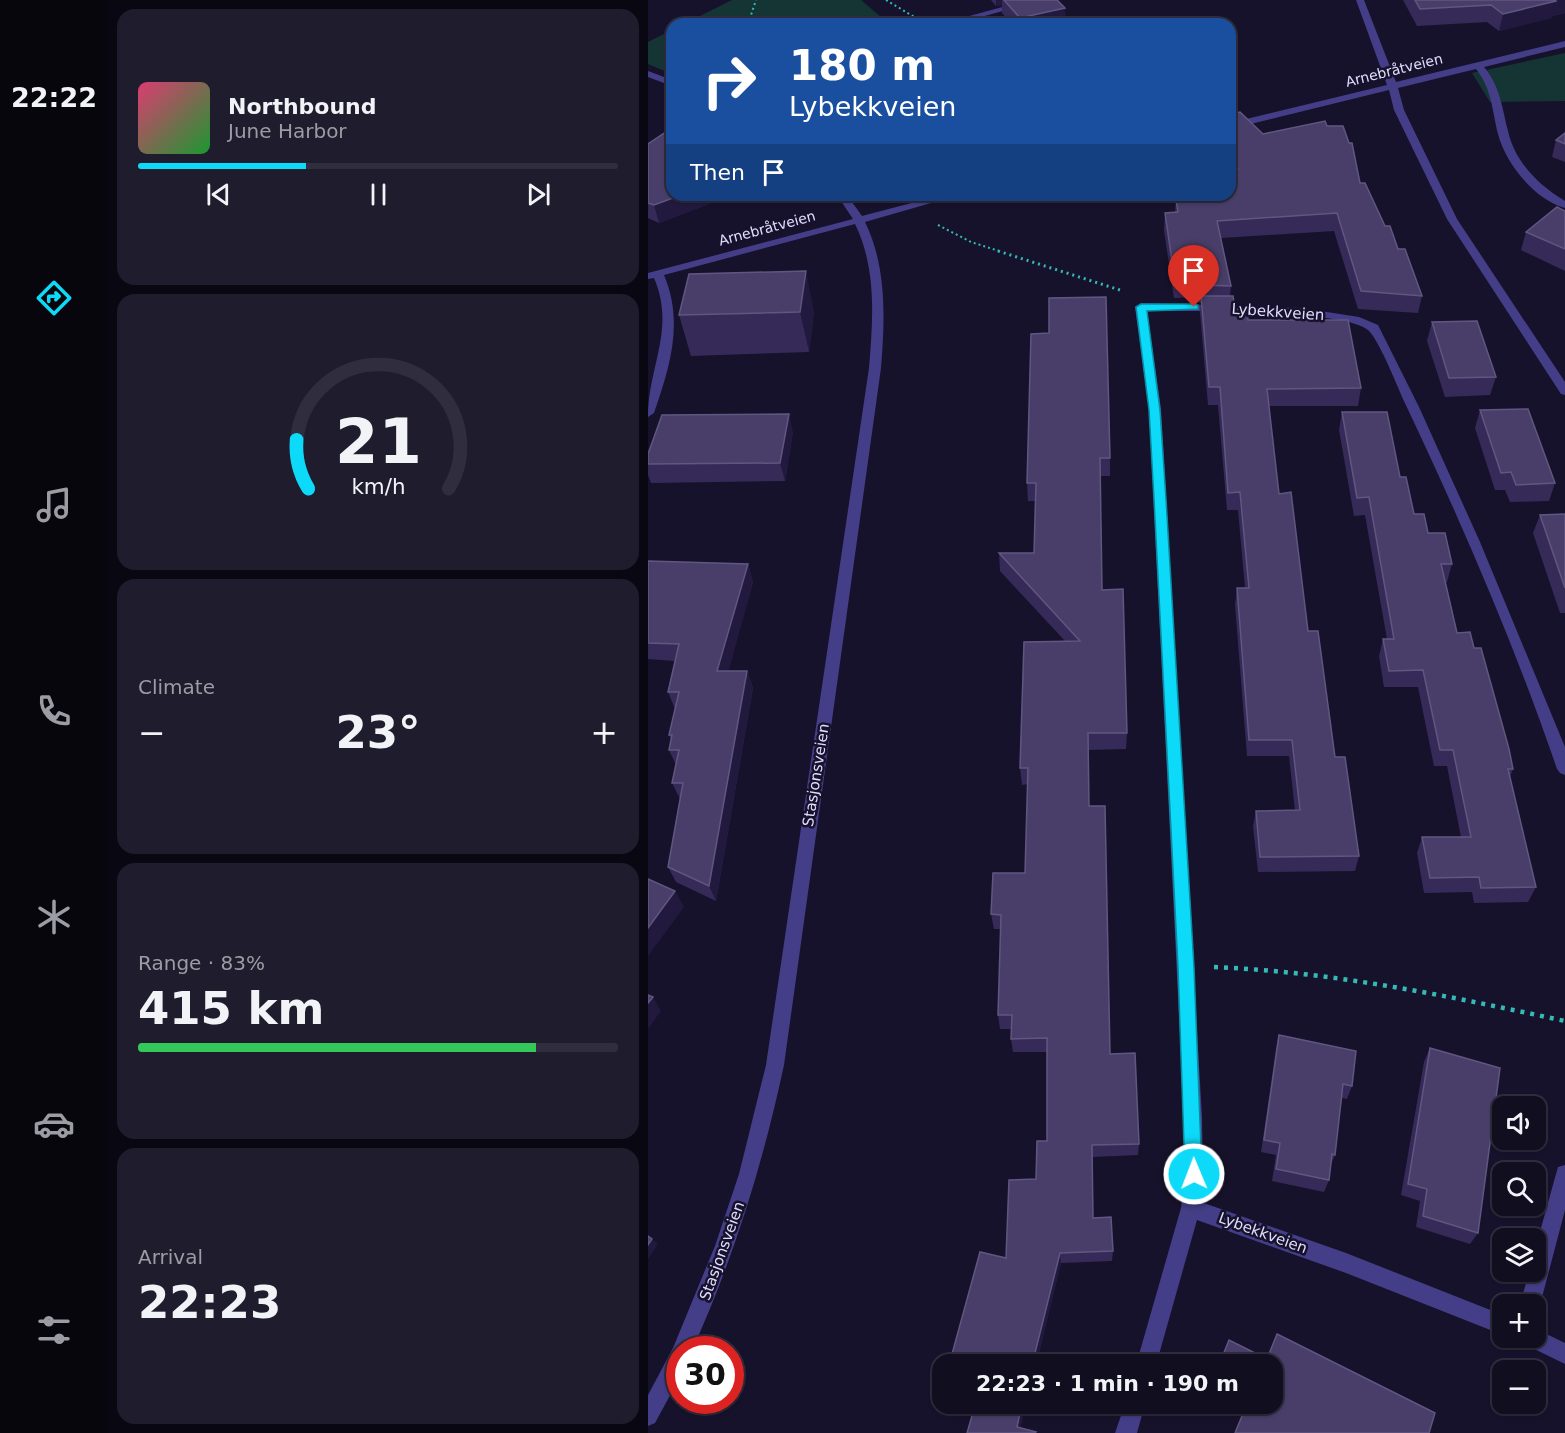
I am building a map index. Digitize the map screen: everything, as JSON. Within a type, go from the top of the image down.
[{"type":"street","points":[[968,18],[1038,0]]},
{"type":"street","points":[[1360,0],[1381,51],[1399,110],[1452,219],[1565,391]]},
{"type":"street","name":"Arnebråtveien","points":[[1236,125],[1565,44]]},
{"type":"street","points":[[1478,65],[1494,88],[1503,133],[1514,159],[1535,184],[1565,205]]},
{"type":"street","points":[[648,74],[666,81]]},
{"type":"street","name":"Stasjonsveien","points":[[689,1336],[702,1307],[747,1180],[764,1120],[775,1065],[876,360],[878,321],[874,267],[869,241],[860,219],[846,201]]},
{"type":"street","name":"Arnebråtveien","points":[[648,413],[661,373],[670,312],[666,291],[653,274],[930,201]]},
{"type":"street","points":[[1141,307],[1155,410],[1186,967],[1194,1174],[1191,1208],[1149,1354]]},
{"type":"street","name":"Lybekkveien","points":[[1141,307],[1302,312],[1362,319],[1374,328],[1431,445],[1545,713],[1565,770]]},
{"type":"street","points":[[1533,1294],[1565,1174]]},
{"type":"street","name":"Lybekkveien","points":[[1191,1208],[1346,1263],[1492,1321]]},
{"type":"street","points":[[1546,1344],[1565,1354]]},
{"type":"street","points":[[648,1416],[666,1382]]},
{"type":"street","points":[[1126,1433],[1132,1414]]},
{"type":"path","points":[[750,18],[756,0]]},
{"type":"path","points":[[886,0],[916,18]]},
{"type":"path","points":[[935,223],[971,243],[1122,290],[1141,307]]},
{"type":"path","points":[[1186,967],[1271,968],[1407,987],[1565,1021]]},
{"type":"green space","points":[[732,0],[861,0],[882,18],[696,18]]},
{"type":"green space","points":[[666,33],[666,72],[648,64],[648,42]]},
{"type":"green space","points":[[1565,53],[1565,101],[1490,102],[1472,73]]},
{"type":"building","points":[[1004,0],[1057,0],[1065,8],[1020,18]]},
{"type":"building","points":[[1415,0],[1556,1],[1503,14],[1491,5],[1420,9]]},
{"type":"building","points":[[1240,112],[1263,134],[1325,121],[1327,126],[1343,126],[1349,143],[1352,143],[1360,183],[1365,183],[1385,226],[1390,226],[1398,249],[1405,249],[1422,296],[1361,291],[1337,213],[1217,221],[1231,286],[1200,285],[1200,280],[1175,281],[1165,213],[1178,212],[1176,201],[1236,201],[1236,170],[1238,169],[1236,164],[1236,113]]},
{"type":"building","points":[[666,132],[666,201],[654,205],[648,203],[648,144]]},
{"type":"building","points":[[1565,133],[1565,144],[1556,140]]},
{"type":"building","points":[[1557,207],[1565,211],[1565,249],[1526,232]]},
{"type":"building","points":[[806,271],[800,312],[679,315],[689,274]]},
{"type":"building","points":[[1201,296],[1233,296],[1235,309],[1247,309],[1248,320],[1348,320],[1361,388],[1267,389],[1279,494],[1291,492],[1308,631],[1318,631],[1335,757],[1345,757],[1359,856],[1260,857],[1256,811],[1300,810],[1292,740],[1249,740],[1237,588],[1249,588],[1240,492],[1228,493],[1220,387],[1209,387]]},
{"type":"building","points":[[1106,297],[1110,458],[1100,458],[1102,590],[1123,589],[1127,733],[1088,733],[1089,806],[1105,806],[1110,1054],[1135,1053],[1139,1144],[1092,1145],[1093,1218],[1111,1217],[1113,1251],[1060,1253],[1035,1354],[952,1354],[980,1252],[1006,1258],[1009,1180],[1036,1179],[1037,1141],[1047,1141],[1047,1038],[1011,1039],[1012,1015],[998,1015],[1001,915],[991,914],[993,873],[1025,873],[1028,768],[1020,768],[1024,642],[1080,641],[999,553],[1034,553],[1036,483],[1027,483],[1031,334],[1049,333],[1049,298]]},
{"type":"building","points":[[1477,321],[1496,377],[1449,378],[1432,322]]},
{"type":"building","points":[[1528,409],[1555,483],[1516,485],[1511,472],[1501,473],[1480,410]]},
{"type":"building","points":[[1342,412],[1387,412],[1400,477],[1406,477],[1414,514],[1424,514],[1428,533],[1445,533],[1452,564],[1441,564],[1457,633],[1470,632],[1474,648],[1481,648],[1509,749],[1513,769],[1508,769],[1536,887],[1481,888],[1479,877],[1430,878],[1422,837],[1471,837],[1453,750],[1440,750],[1423,670],[1389,671],[1383,639],[1394,639],[1369,497],[1357,498]]},
{"type":"building","points":[[789,414],[780,463],[648,464],[648,454],[662,415]]},
{"type":"building","points":[[1565,514],[1565,588],[1540,515]]},
{"type":"building","points":[[648,561],[748,564],[717,671],[747,671],[709,886],[668,867],[683,783],[672,783],[679,750],[669,750],[672,735],[669,735],[679,692],[668,692],[679,644],[648,643]]},
{"type":"building","points":[[648,879],[675,891],[648,928]]},
{"type":"building","points":[[1279,1035],[1356,1051],[1352,1086],[1343,1084],[1335,1155],[1332,1154],[1329,1180],[1276,1169],[1280,1143],[1264,1140]]},
{"type":"building","points":[[1430,1048],[1500,1068],[1496,1096],[1492,1096],[1492,1128],[1478,1233],[1423,1216],[1427,1189],[1408,1184]]},
{"type":"building","points":[[1277,1334],[1435,1413],[1429,1433],[1235,1433],[1243,1414],[1283,1414],[1283,1354],[1269,1354]]},
{"type":"building","points":[[1229,1340],[1257,1354],[1223,1354]]},
{"type":"building","points":[[973,1414],[1020,1414],[1017,1427],[1036,1432],[1035,1433],[967,1433]]},
{"type":"route","points":[[1194,307],[1141,307],[1155,410],[1186,967],[1194,1174]]}]
